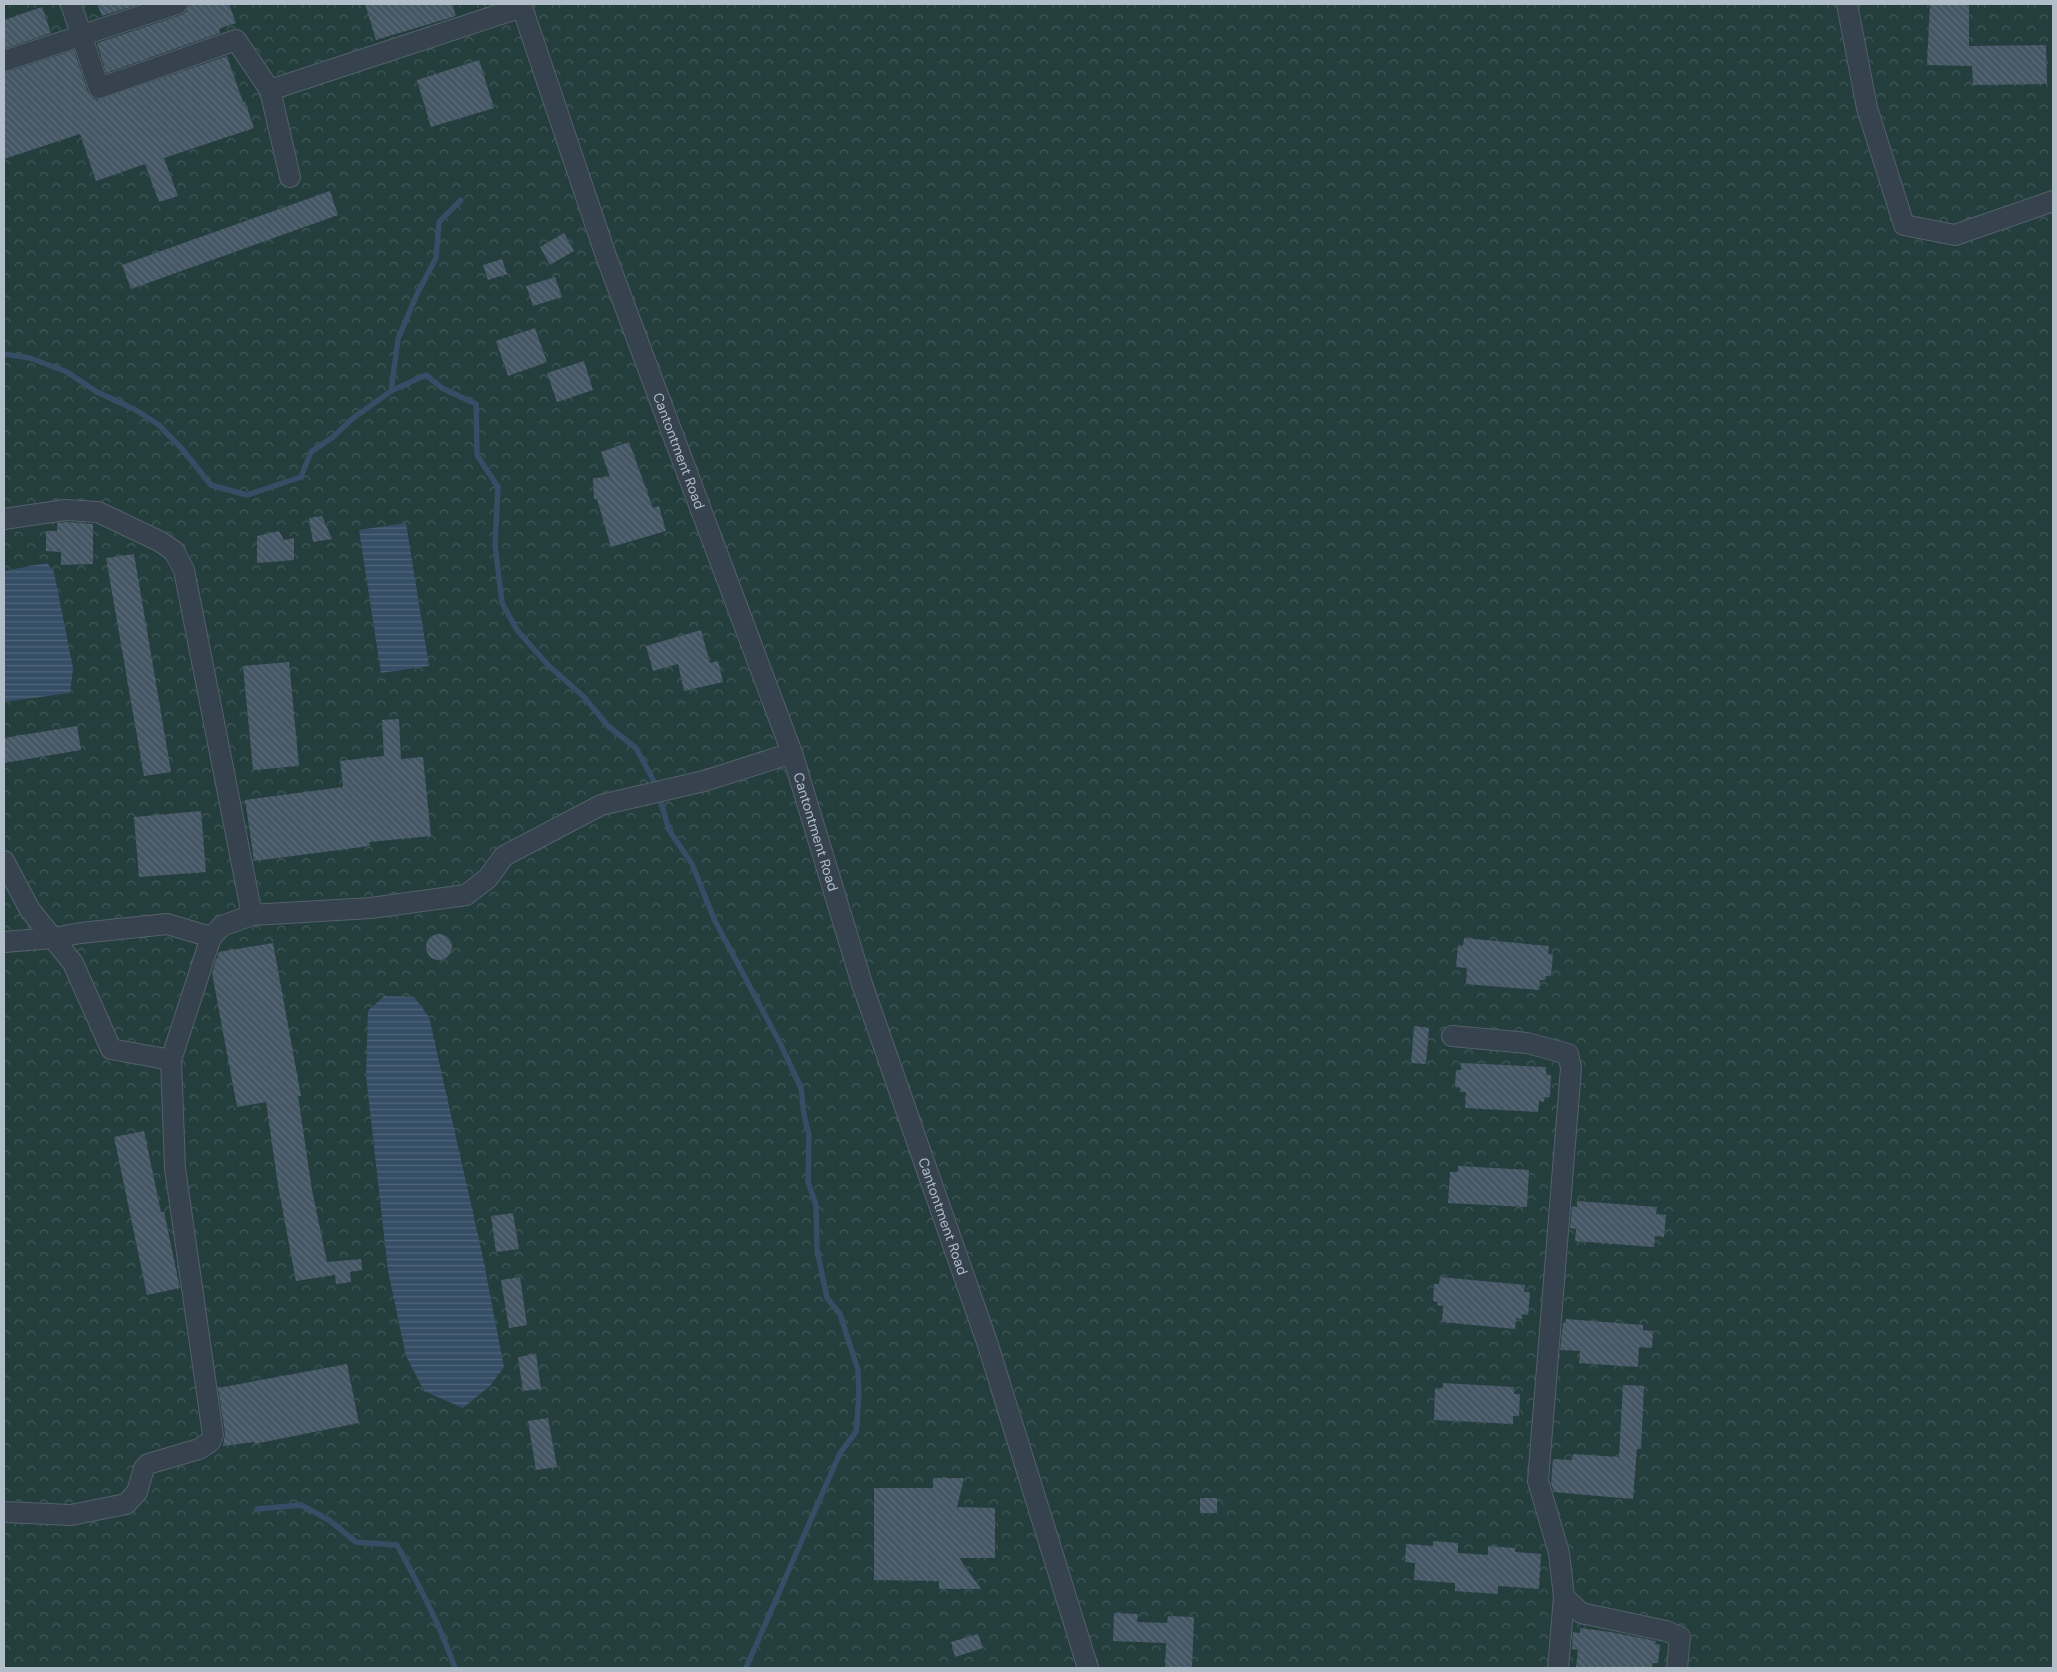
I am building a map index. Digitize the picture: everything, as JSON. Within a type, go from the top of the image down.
[{"type":"street","points":[[70,4],[99,88],[236,40],[270,90],[290,177]]},
{"type":"street","points":[[4,61],[177,4]]},
{"type":"street","points":[[1847,4],[1867,108],[1904,225],[1955,235],[2053,201]]},
{"type":"street","points":[[270,90],[521,5]]},
{"type":"street","name":"Cantontment Road","points":[[521,5],[606,256],[792,753],[862,984],[987,1342],[1088,1668]]},
{"type":"street","points":[[4,519],[66,510],[98,512],[159,541],[174,551],[184,570],[252,915]]},
{"type":"street","points":[[4,1512],[71,1515],[126,1504],[137,1492],[144,1468],[148,1464],[199,1449],[210,1442],[213,1436],[175,1168],[171,1060],[211,937],[222,926],[252,915],[371,908],[466,895],[488,878],[504,856],[601,805],[704,781],[792,753]]},
{"type":"street","points":[[4,861],[30,910],[73,963],[111,1049],[171,1060]]},
{"type":"street","points":[[4,942],[167,924],[211,937]]},
{"type":"street","points":[[1452,1036],[1527,1043],[1568,1054],[1571,1068],[1538,1482],[1559,1553],[1564,1597],[1558,1668]]},
{"type":"street","points":[[1564,1597],[1581,1613],[1666,1631],[1680,1637],[1677,1668]]},
{"type":"green space","points":[[4,4],[2053,4],[2053,1668],[4,1668]]},
{"type":"water","points":[[406,523],[429,666],[381,673],[359,530]]},
{"type":"water","points":[[47,563],[54,572],[73,668],[70,693],[4,702],[4,571]]},
{"type":"water","points":[[384,996],[414,997],[429,1017],[482,1253],[504,1367],[490,1386],[463,1408],[424,1391],[406,1356],[388,1271],[366,1076],[368,1011]]},
{"type":"building","points":[[97,4],[140,4],[102,16]]},
{"type":"building","points":[[189,4],[229,4],[236,23],[221,28],[219,30],[220,33],[106,73],[97,43],[181,15],[186,12]]},
{"type":"building","points":[[365,4],[452,4],[456,16],[376,40]]},
{"type":"building","points":[[1930,4],[1969,4],[1969,46],[2046,45],[2047,84],[1973,85],[1972,66],[1927,65]]},
{"type":"building","points":[[42,7],[51,33],[4,49],[4,20]]},
{"type":"building","points":[[74,50],[88,92],[97,100],[227,56],[254,128],[164,158],[178,196],[159,202],[145,164],[96,181],[80,134],[4,159],[4,73]]},
{"type":"building","points":[[479,60],[494,108],[431,127],[417,80]]},
{"type":"building","points":[[330,191],[338,215],[131,289],[122,265]]},
{"type":"building","points":[[564,233],[574,251],[550,265],[540,247]]},
{"type":"building","points":[[502,259],[507,274],[488,280],[483,265]]},
{"type":"building","points":[[555,277],[562,297],[533,306],[526,286]]},
{"type":"building","points":[[535,328],[547,362],[508,376],[496,341]]},
{"type":"building","points":[[584,361],[593,390],[557,402],[547,373]]},
{"type":"building","points":[[629,442],[653,508],[659,506],[666,531],[611,547],[597,499],[594,499],[593,478],[610,477],[601,452]]},
{"type":"building","points":[[322,516],[332,539],[313,542],[309,518]]},
{"type":"building","points":[[57,523],[93,524],[93,564],[61,565],[61,552],[46,551],[46,531],[57,531]]},
{"type":"building","points":[[279,531],[284,540],[294,538],[294,560],[257,563],[257,536]]},
{"type":"building","points":[[134,554],[171,772],[144,776],[106,558]]},
{"type":"building","points":[[701,630],[710,663],[718,661],[723,682],[684,691],[678,664],[653,671],[646,646]]},
{"type":"building","points":[[289,662],[299,766],[253,770],[243,666]]},
{"type":"building","points":[[399,719],[401,759],[423,757],[431,836],[369,842],[370,846],[254,861],[245,800],[343,787],[340,761],[384,756],[382,720]]},
{"type":"building","points":[[77,726],[81,750],[4,763],[4,738]]},
{"type":"building","points":[[201,811],[206,872],[139,877],[134,817]]},
{"type":"building","points":[[439,934],[449,937],[452,947],[449,957],[439,960],[429,957],[426,947],[429,937]]},
{"type":"building","points":[[1464,938],[1549,946],[1548,954],[1553,954],[1551,976],[1546,976],[1545,980],[1540,980],[1539,990],[1466,984],[1467,968],[1456,967],[1458,945],[1463,946]]},
{"type":"building","points":[[273,943],[301,1096],[298,1096],[312,1190],[327,1262],[361,1259],[362,1270],[350,1272],[351,1282],[336,1284],[335,1275],[296,1281],[278,1185],[266,1102],[237,1107],[212,973],[219,952]]},
{"type":"building","points":[[1414,1026],[1429,1028],[1426,1064],[1411,1063]]},
{"type":"building","points":[[1461,1063],[1546,1067],[1546,1075],[1551,1075],[1550,1097],[1545,1097],[1544,1102],[1539,1101],[1538,1112],[1465,1108],[1466,1092],[1460,1092],[1460,1088],[1455,1087],[1456,1070],[1461,1070]]},
{"type":"building","points":[[144,1131],[161,1212],[164,1212],[180,1288],[147,1295],[114,1137]]},
{"type":"building","points":[[1458,1166],[1529,1170],[1527,1207],[1448,1203],[1450,1172],[1458,1172]]},
{"type":"building","points":[[1577,1201],[1657,1207],[1656,1214],[1666,1215],[1664,1237],[1655,1236],[1654,1247],[1575,1241],[1576,1229],[1570,1228],[1572,1206],[1577,1207]]},
{"type":"building","points":[[513,1213],[519,1249],[496,1252],[491,1216]]},
{"type":"building","points":[[520,1277],[527,1325],[509,1328],[501,1280]]},
{"type":"building","points":[[1440,1277],[1525,1285],[1524,1292],[1530,1292],[1528,1315],[1522,1314],[1522,1319],[1516,1318],[1515,1329],[1442,1322],[1443,1306],[1437,1305],[1438,1302],[1433,1301],[1434,1284],[1439,1284]]},
{"type":"building","points":[[1566,1319],[1643,1325],[1643,1330],[1653,1331],[1652,1348],[1639,1347],[1638,1367],[1579,1363],[1580,1351],[1560,1350],[1563,1323],[1565,1323]]},
{"type":"building","points":[[536,1354],[541,1389],[523,1391],[518,1357]]},
{"type":"building","points":[[347,1364],[359,1423],[254,1444],[254,1442],[223,1446],[225,1433],[218,1388]]},
{"type":"building","points":[[1443,1383],[1514,1387],[1514,1394],[1520,1394],[1519,1416],[1513,1416],[1513,1424],[1434,1420],[1435,1388],[1443,1389]]},
{"type":"building","points":[[1623,1385],[1644,1386],[1641,1449],[1637,1449],[1633,1499],[1554,1492],[1551,1483],[1553,1459],[1572,1460],[1573,1454],[1619,1457]]},
{"type":"building","points":[[548,1418],[557,1467],[536,1470],[528,1421]]},
{"type":"building","points":[[933,1478],[964,1478],[957,1507],[995,1508],[995,1558],[959,1558],[981,1589],[939,1589],[939,1581],[874,1580],[874,1488],[933,1488]]},
{"type":"building","points":[[1200,1498],[1217,1498],[1217,1513],[1200,1513]]},
{"type":"building","points":[[1433,1541],[1458,1543],[1458,1553],[1488,1555],[1488,1546],[1515,1548],[1515,1552],[1541,1554],[1539,1589],[1498,1586],[1498,1594],[1455,1591],[1455,1583],[1414,1580],[1415,1563],[1405,1562],[1406,1544],[1433,1546]]},
{"type":"building","points":[[1114,1613],[1138,1614],[1137,1622],[1167,1623],[1168,1616],[1194,1617],[1192,1668],[1165,1668],[1166,1643],[1113,1641]]},
{"type":"building","points":[[1580,1628],[1656,1641],[1655,1644],[1660,1645],[1658,1663],[1653,1663],[1652,1668],[1576,1667],[1578,1650],[1572,1649],[1573,1632],[1580,1633]]},
{"type":"building","points":[[978,1634],[983,1648],[955,1657],[951,1642]]},
{"type":"waterway","points":[[4,354],[30,358],[67,372],[97,392],[134,409],[159,425],[183,450],[211,485],[247,495],[301,477],[311,452],[391,391],[398,339],[417,294],[436,258],[439,222],[461,200]]},
{"type":"waterway","points":[[391,391],[426,375],[442,388],[476,404],[477,455],[498,487],[495,545],[502,603],[517,630],[547,664],[584,697],[608,726],[636,748],[657,787]]},
{"type":"waterway","points":[[659,796],[669,830],[692,864],[715,921],[781,1045],[801,1088],[804,1115],[809,1135],[808,1182],[816,1205],[817,1250],[827,1298],[840,1314],[858,1370],[859,1396],[856,1432],[840,1453],[746,1668]]},
{"type":"waterway","points":[[257,1509],[301,1505],[329,1520],[356,1542],[397,1545],[429,1605],[455,1668]]}]
